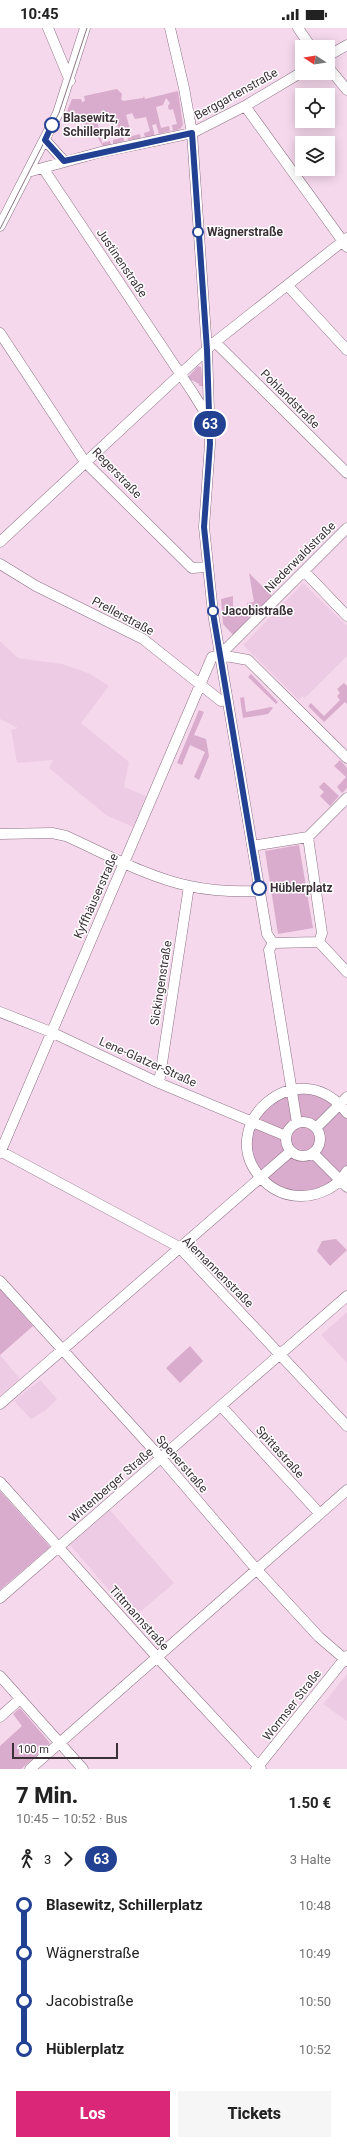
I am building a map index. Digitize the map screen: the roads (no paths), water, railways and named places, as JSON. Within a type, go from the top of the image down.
[{"type":"street","points":[[48,28],[70,81]]},
{"type":"street","points":[[0,226],[58,113],[70,81],[85,28]]},
{"type":"street","points":[[170,28],[183,84],[192,133],[207,350],[210,420],[204,527],[207,567],[227,699],[266,934],[272,943],[270,956],[297,1123]]},
{"type":"street","points":[[298,28],[306,40]]},
{"type":"street","points":[[335,52],[347,45]]},
{"type":"street","points":[[335,75],[347,90]]},
{"type":"street","name":"Berggartenstraße","points":[[28,172],[64,161],[192,133],[245,106],[295,76]]},
{"type":"street","points":[[0,542],[215,342],[345,242],[245,106]]},
{"type":"street","points":[[45,140],[64,161]]},
{"type":"street","name":"Justinenstraße","points":[[43,168],[210,420]]},
{"type":"street","points":[[288,286],[347,350]]},
{"type":"street","name":"Regerstraße","points":[[0,333],[85,462],[192,568],[207,567]]},
{"type":"street","name":"Pohlandstraße","points":[[215,342],[347,474]]},
{"type":"street","name":"Niederwaldstraße","points":[[220,655],[347,528]]},
{"type":"street","name":"Prellerstraße","points":[[0,564],[36,586],[143,639],[220,701],[227,699]]},
{"type":"street","points":[[304,572],[347,616]]},
{"type":"street","points":[[220,655],[248,660],[347,758]]},
{"type":"street","name":"Kyffhäuserstraße","points":[[0,1152],[200,684],[212,657],[220,655]]},
{"type":"street","points":[[252,846],[308,837],[347,798]]},
{"type":"street","points":[[0,834],[52,833],[66,836],[165,879],[189,886],[228,892],[260,891]]},
{"type":"street","points":[[308,837],[322,932],[319,942]]},
{"type":"street","name":"Sickingenstraße","points":[[159,1083],[189,886]]},
{"type":"street","points":[[272,943],[319,942],[347,972]]},
{"type":"street","name":"Lene-Glatzer-Straße","points":[[0,1012],[50,1032],[159,1083],[286,1136]]},
{"type":"street","points":[[343,1100],[314,1090],[292,1089],[283,1092],[269,1100],[258,1111],[252,1121],[248,1140],[248,1150],[251,1161],[260,1177],[279,1191],[298,1196],[318,1194],[344,1183]]},
{"type":"street","points":[[343,1100],[347,1113]]},
{"type":"street","points":[[316,1128],[343,1100]]},
{"type":"street","points":[[297,1123],[307,1123],[316,1128],[319,1133],[319,1144],[313,1153],[299,1156],[291,1152],[286,1143],[288,1130],[297,1123]]},
{"type":"street","name":"Alemannenstraße","points":[[0,1152],[179,1248],[281,1354],[347,1426]]},
{"type":"street","points":[[0,1404],[62,1352],[260,1177],[291,1152]]},
{"type":"street","points":[[313,1153],[344,1183]]},
{"type":"street","points":[[344,1183],[347,1171]]},
{"type":"street","name":"Spenerstraße","points":[[0,1281],[62,1352],[161,1458],[257,1570],[319,1638],[346,1659]]},
{"type":"street","name":"Wittenberger Straße","points":[[0,1598],[347,1296]]},
{"type":"street","name":"Spittastraße","points":[[221,1406],[320,1514]]},
{"type":"street","name":"Tittmannstraße","points":[[0,1482],[258,1768]]},
{"type":"street","points":[[30,1769],[347,1490]]},
{"type":"street","name":"Wormser Straße","points":[[258,1768],[346,1659]]},
{"type":"street","points":[[0,1676],[82,1769]]},
{"type":"street","points":[[0,1717],[20,1699]]},
{"type":"tram line","points":[[0,229],[59,113],[87,28]]},
{"type":"place","name":"Blasewitz, Schillerplatz","points":[[52,125]]},
{"type":"place","name":"Wägnerstraße","points":[[198,232]]},
{"type":"place","name":"Jacobistraße","points":[[213,611]]},
{"type":"place","name":"Hüblerplatz","points":[[259,888]]}]
